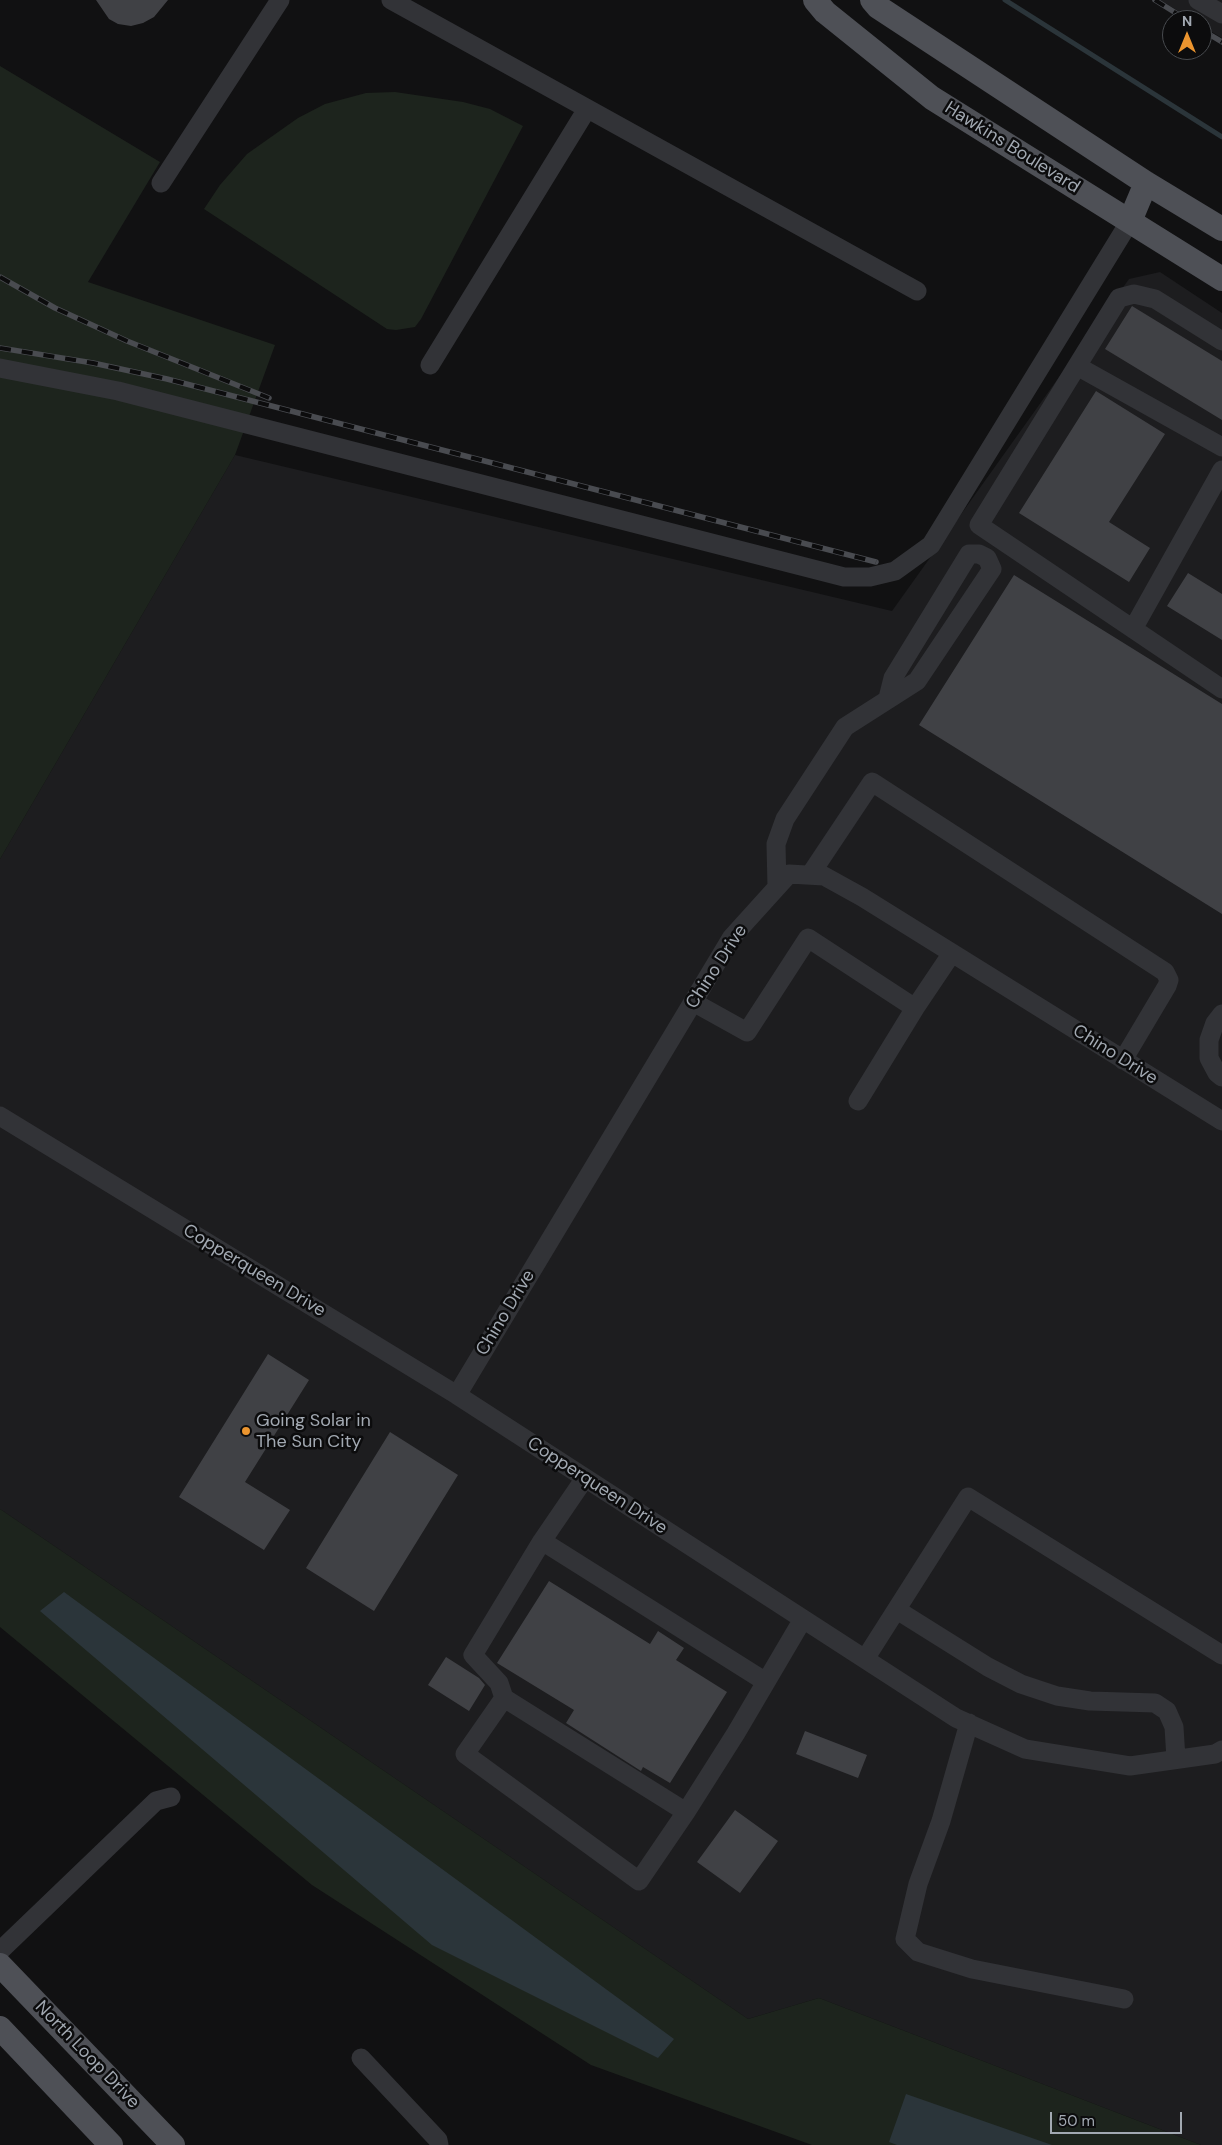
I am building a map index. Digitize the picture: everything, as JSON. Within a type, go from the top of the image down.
[{"type":"main road","name":"Hawkins Boulevard","points":[[815,0],[825,12],[932,98],[1222,279]]},
{"type":"main road","points":[[872,0],[878,6],[1146,183],[1222,229]]},
{"type":"main road","points":[[1130,221],[1146,183]]},
{"type":"main road","name":"North Loop Drive","points":[[1,1966],[173,2145]]},
{"type":"main road","points":[[0,2028],[110,2145]]},
{"type":"street","points":[[161,183],[280,0]]},
{"type":"street","points":[[390,0],[917,291]]},
{"type":"street","points":[[1198,0],[1222,14]]},
{"type":"street","points":[[430,365],[588,109]]},
{"type":"street","points":[[0,368],[118,391],[844,577],[870,577],[895,571],[931,545],[1130,221]]},
{"type":"street","points":[[1222,341],[1155,299],[1134,294],[1119,298],[979,526],[1222,689]]},
{"type":"street","points":[[1077,366],[1222,447]]},
{"type":"street","points":[[1133,629],[1222,470]]},
{"type":"street","points":[[777,887],[776,844],[785,819],[845,727],[917,681],[992,569],[987,558],[979,554],[969,554],[893,678],[888,698]]},
{"type":"street","points":[[810,875],[872,782],[1165,972],[1169,980],[1167,986],[1123,1060]]},
{"type":"street","name":"Chino Drive","points":[[456,1395],[732,937],[789,874],[824,876],[952,953],[1222,1121]]},
{"type":"street","points":[[693,1002],[747,1032],[808,938],[915,1008]]},
{"type":"street","points":[[858,1101],[915,1008],[952,953]]},
{"type":"street","points":[[1222,1014],[1214,1023],[1209,1040],[1208,1058],[1217,1073],[1222,1077]]},
{"type":"street","name":"Copperqueen Drive","points":[[0,1116],[456,1395],[956,1718],[1025,1748],[1130,1766],[1215,1754],[1222,1750]]},
{"type":"street","points":[[585,1478],[542,1540],[473,1655],[499,1683],[504,1698],[686,1812]]},
{"type":"street","points":[[865,1659],[968,1497],[1222,1655]]},
{"type":"street","points":[[542,1540],[766,1682]]},
{"type":"street","points":[[897,1610],[988,1667],[1021,1684],[1057,1696],[1090,1701],[1155,1704],[1167,1710],[1174,1727],[1176,1759]]},
{"type":"street","points":[[504,1698],[465,1754],[639,1881],[686,1812],[803,1619]]},
{"type":"street","points":[[969,1723],[941,1821],[918,1884],[905,1939],[918,1952],[972,1968],[1124,1999]]},
{"type":"street","points":[[1,1966],[156,1801],[171,1797]]},
{"type":"street","points":[[361,2058],[438,2140],[439,2145]]},
{"type":"shaded area","points":[[1160,0],[1222,0],[1222,38],[1212,32],[1212,10],[1176,10]]},
{"type":"shaded area","points":[[0,66],[160,162],[88,282],[275,345],[235,455],[0,859]]},
{"type":"shaded area","points":[[395,92],[463,102],[490,109],[523,126],[421,319],[415,327],[396,330],[387,329],[204,209],[220,185],[247,154],[298,118],[325,104],[366,93]]},
{"type":"shaded area","points":[[1160,272],[1222,313],[1222,2145],[1201,2145],[819,1998],[748,2019],[0,1509],[0,859],[235,455],[892,611],[1129,279]]},
{"type":"shaded area","points":[[0,1509],[748,2019],[819,1998],[1201,2145],[812,2145],[591,2065],[312,1885],[0,1627]]},
{"type":"shaded area","points":[[64,1592],[674,2039],[658,2058],[432,1945],[40,1611]]},
{"type":"shaded area","points":[[906,2094],[1052,2145],[897,2145],[889,2142]]},
{"type":"building","points":[[96,0],[168,0],[154,17],[143,23],[131,26],[118,24],[109,19]]},
{"type":"building","points":[[1132,306],[1222,361],[1222,420],[1105,349]]},
{"type":"building","points":[[1096,391],[1165,434],[1109,522],[1150,548],[1129,582],[1019,513]]},
{"type":"building","points":[[1188,573],[1222,594],[1222,640],[1167,606]]},
{"type":"building","points":[[1014,575],[1222,704],[1222,914],[919,725]]},
{"type":"building","points":[[268,1354],[309,1380],[245,1482],[290,1510],[264,1550],[179,1497]]},
{"type":"building","points":[[390,1432],[458,1475],[374,1611],[306,1568]]},
{"type":"building","points":[[549,1581],[650,1644],[658,1631],[684,1648],[676,1660],[727,1692],[670,1783],[643,1767],[641,1771],[566,1723],[574,1710],[497,1663]]},
{"type":"building","points":[[446,1657],[479,1678],[485,1685],[469,1711],[428,1685]]},
{"type":"building","points":[[805,1731],[867,1755],[858,1778],[796,1754]]},
{"type":"building","points":[[735,1810],[778,1841],[740,1893],[697,1862]]},
{"type":"waterway","points":[[1005,0],[1222,137]]},
{"type":"railway","points":[[1155,0],[1171,10]]},
{"type":"railway","points":[[1212,36],[1222,42]]},
{"type":"railway","points":[[0,277],[55,308],[127,341],[269,398]]},
{"type":"railway","points":[[0,348],[93,363],[167,379],[876,562]]},
{"type":"place","name":"Going Solar in The Sun City","points":[[246,1431]]}]
